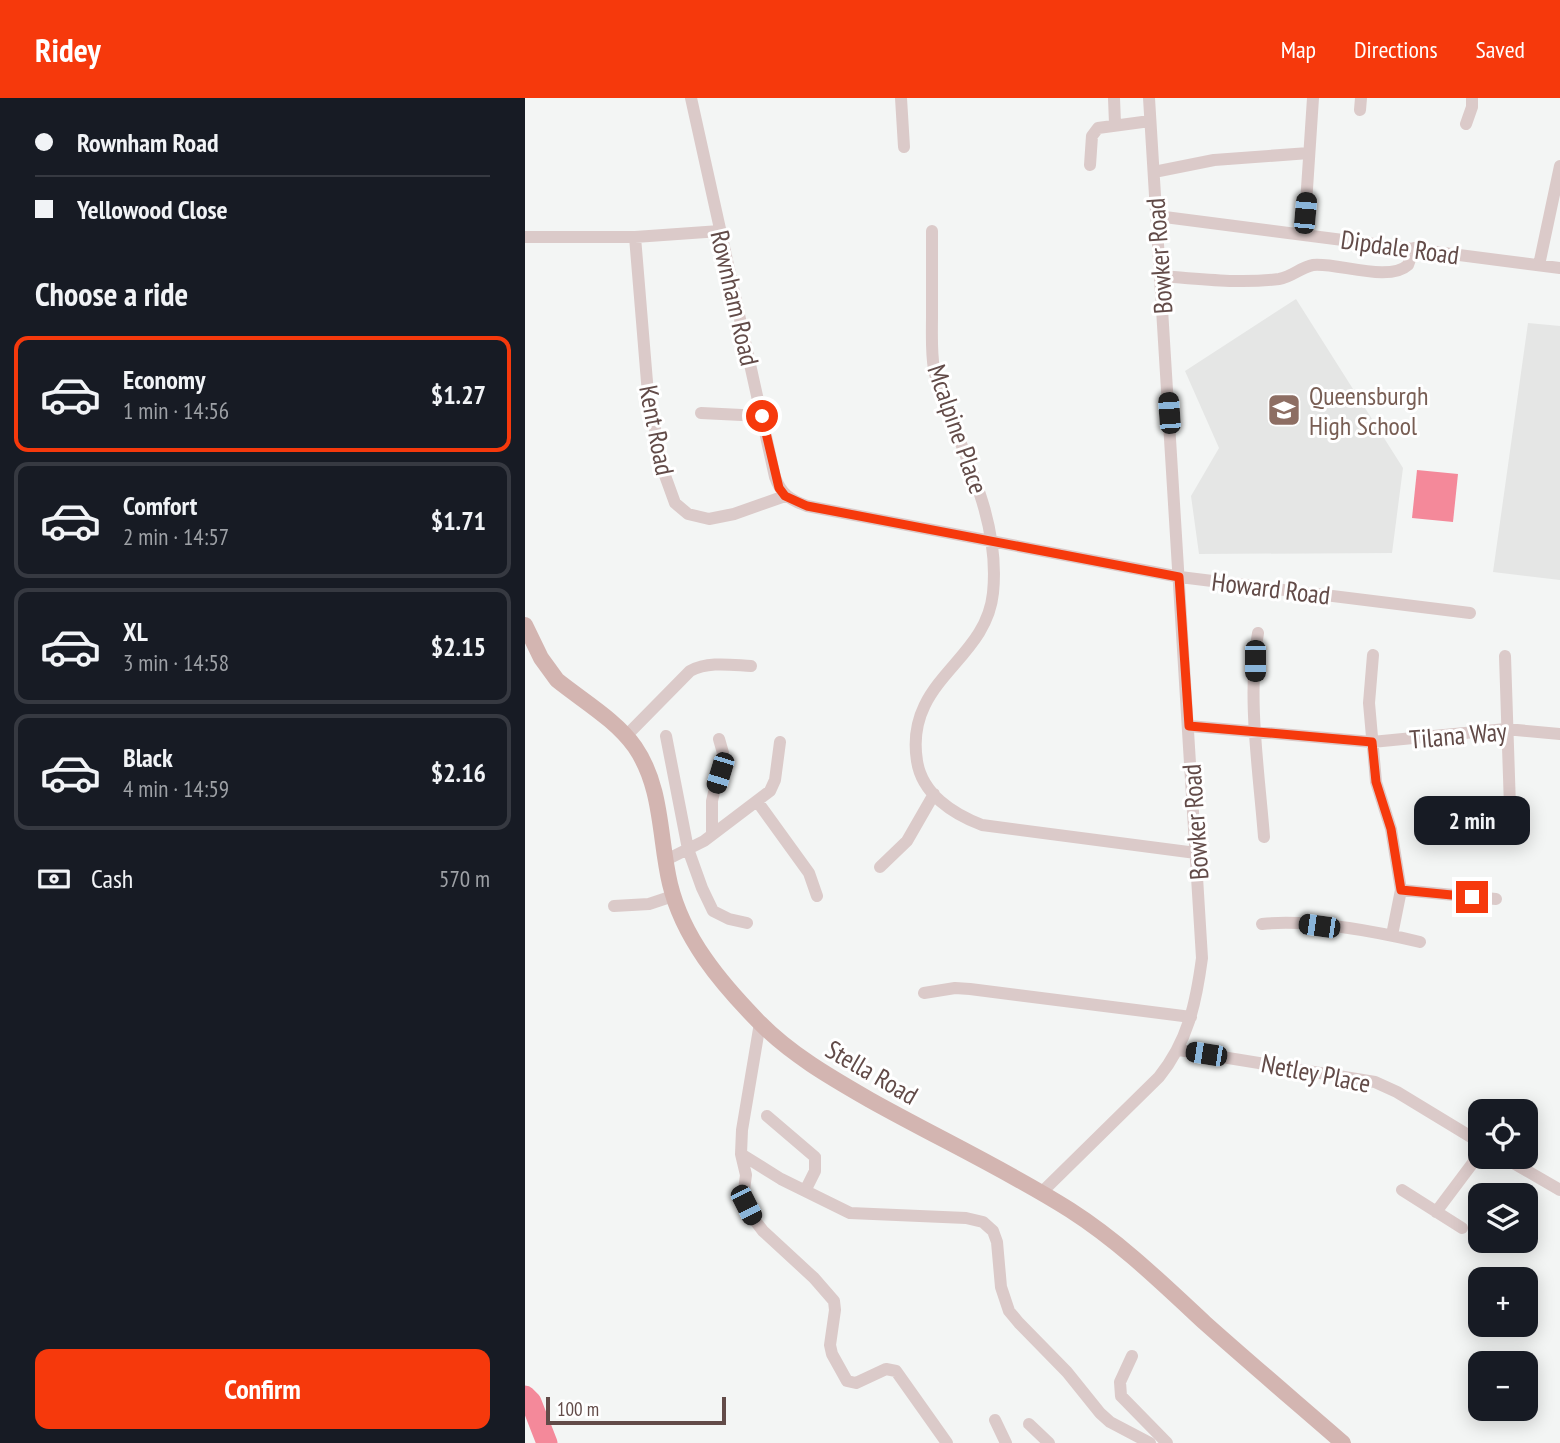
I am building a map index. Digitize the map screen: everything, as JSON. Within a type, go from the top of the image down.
[{"type":"main road","name":"Stella Road","points":[[525,625],[548,670],[626,736],[639,754],[650,779],[661,820],[673,896],[684,925],[727,988],[760,1023],[794,1052],[834,1079],[1083,1219],[1126,1251],[1343,1443]]},
{"type":"street","name":"Rownham Road","points":[[691,98],[775,477],[785,496]]},
{"type":"street","points":[[901,98],[904,147]]},
{"type":"street","points":[[1114,98],[1115,124]]},
{"type":"street","name":"Bowker Road","points":[[1041,1193],[1159,1077],[1179,1050],[1191,1017],[1202,958],[1149,98]]},
{"type":"street","points":[[1304,234],[1313,98]]},
{"type":"street","points":[[1466,124],[1472,98]]},
{"type":"street","points":[[1090,165],[1093,133],[1102,126],[1150,121]]},
{"type":"street","points":[[1154,172],[1214,160],[1309,153]]},
{"type":"street","points":[[1539,265],[1560,166]]},
{"type":"street","name":"Dipdale Road","points":[[1157,216],[1560,268]]},
{"type":"street","points":[[525,237],[635,237],[720,231]]},
{"type":"street","name":"Mcalpine Place","points":[[932,231],[934,369],[940,392],[985,510],[992,542],[993,591],[986,621],[925,702],[916,724],[914,743],[919,774],[934,794]]},
{"type":"street","name":"Kent Road","points":[[635,237],[648,394],[663,470],[675,503],[688,514],[709,519],[734,514],[785,496]]},
{"type":"street","points":[[1161,276],[1256,281],[1290,276],[1315,265],[1350,270],[1397,271],[1408,265],[1414,248]]},
{"type":"street","points":[[701,413],[762,416]]},
{"type":"street","name":"Howard Road","points":[[785,496],[807,506],[1179,577],[1470,614]]},
{"type":"street","points":[[1258,633],[1255,661],[1256,732],[1264,837]]},
{"type":"street","points":[[1373,655],[1369,686],[1376,782],[1391,829],[1401,890],[1392,935]]},
{"type":"street","points":[[1505,656],[1510,807]]},
{"type":"street","points":[[626,736],[690,671],[705,665],[751,666]]},
{"type":"street","name":"Tilana Way","points":[[1189,726],[1372,742],[1506,729],[1560,734]]},
{"type":"street","points":[[666,736],[688,849],[713,911],[729,919],[747,923]]},
{"type":"street","points":[[712,835],[712,801],[723,753],[719,739]]},
{"type":"street","points":[[666,860],[712,835],[773,786],[780,742]]},
{"type":"street","points":[[880,867],[907,841],[934,794],[957,815],[982,825],[1196,853]]},
{"type":"street","points":[[757,801],[809,873],[817,896]]},
{"type":"street","points":[[1401,890],[1496,899]]},
{"type":"street","points":[[614,906],[649,904],[673,896]]},
{"type":"street","points":[[1262,924],[1297,922],[1392,935],[1420,942]]},
{"type":"street","points":[[924,993],[955,988],[970,989],[1191,1017]]},
{"type":"street","points":[[760,1023],[744,1121],[741,1154],[746,1175],[743,1197],[763,1231],[814,1278],[834,1301],[830,1345],[847,1381],[856,1383],[886,1369],[896,1371],[947,1443]]},
{"type":"street","name":"Netley Place","points":[[1179,1050],[1375,1082],[1397,1092],[1468,1135]]},
{"type":"street","points":[[767,1116],[815,1157],[815,1171],[805,1191]]},
{"type":"street","points":[[741,1154],[850,1213],[966,1218],[989,1226],[996,1236],[998,1274],[1009,1311],[1067,1372],[1100,1413],[1110,1422],[1150,1443]]},
{"type":"street","points":[[1436,1212],[1468,1169]]},
{"type":"street","points":[[1524,1169],[1560,1190]]},
{"type":"street","points":[[1402,1190],[1462,1228]]},
{"type":"street","points":[[1132,1356],[1120,1382],[1121,1396],[1167,1443]]},
{"type":"street","points":[[995,1420],[1006,1443]]},
{"type":"street","points":[[1029,1424],[1049,1443]]},
{"type":"shaded area","name":"Queensburgh High School","points":[[1296,299],[1403,468],[1392,553],[1199,554],[1191,496],[1219,448],[1185,371]]},
{"type":"shaded area","points":[[1528,323],[1560,326],[1560,580],[1493,572]]},
{"type":"shaded area","points":[[1417,470],[1458,474],[1453,522],[1412,518]]},
{"type":"waterway","points":[[525,1396],[531,1402],[547,1443]]},
{"type":"place","name":"Queensburgh High School","points":[[1284,410]]},
{"type":"route","points":[[762,416],[779,488],[795,502],[1179,577],[1189,726],[1372,742],[1376,782],[1391,829],[1401,890],[1472,897]]}]
